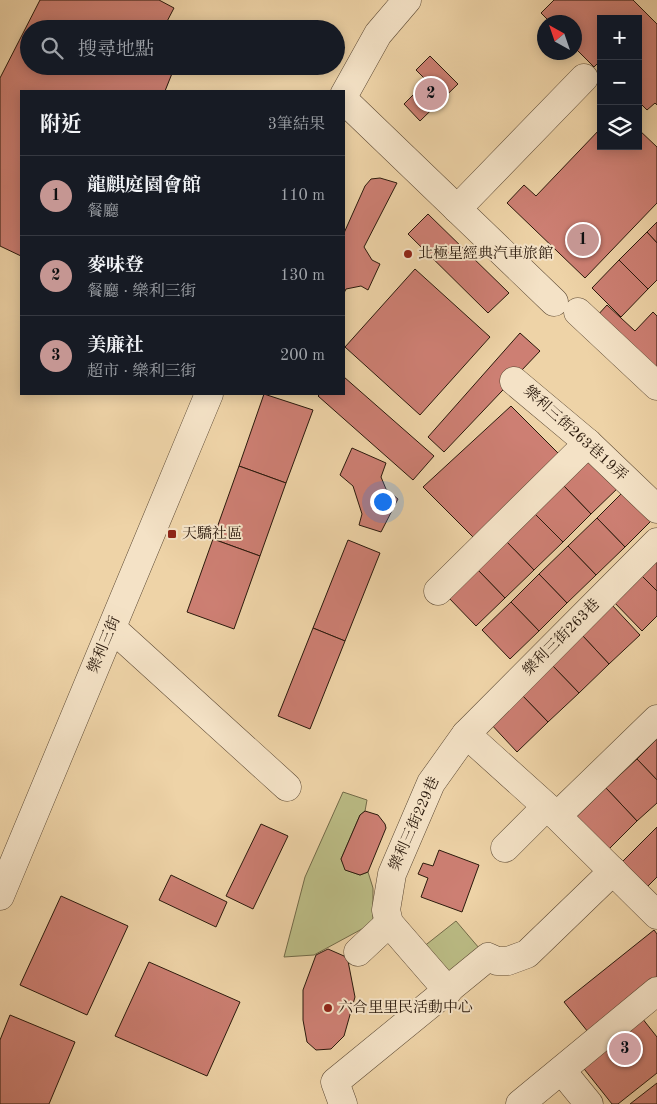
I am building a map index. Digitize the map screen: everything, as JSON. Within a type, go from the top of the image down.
[{"type":"street","points":[[345,93],[378,34],[406,0]]},
{"type":"street","points":[[457,208],[584,78]]},
{"type":"street","points":[[345,101],[457,208],[657,386]]},
{"type":"street","name":"樂利三街263巷19弄","points":[[514,381],[588,443],[657,509]]},
{"type":"street","name":"樂利三街","points":[[0,896],[209,395]]},
{"type":"street","points":[[438,591],[588,443]]},
{"type":"street","name":"樂利三街263巷","points":[[466,734],[657,542]]},
{"type":"street","points":[[112,628],[287,786]]},
{"type":"street","points":[[506,848],[657,719]]},
{"type":"street","points":[[466,734],[551,811],[657,915]]},
{"type":"street","name":"樂利三街229巷","points":[[389,923],[386,910],[392,874],[431,783],[466,734]]},
{"type":"street","points":[[343,1104],[335,1082],[488,957],[498,961],[508,961],[527,954],[613,871]]},
{"type":"street","points":[[358,952],[389,923],[448,991]]},
{"type":"street","points":[[520,1104],[657,991]]},
{"type":"street","points":[[562,1071],[589,1104]]},
{"type":"green space","points":[[343,792],[367,800],[365,811],[360,815],[341,859],[346,870],[360,875],[368,872],[373,888],[373,923],[314,955],[284,957],[305,877]]},
{"type":"green space","points":[[456,921],[485,955],[441,987],[413,955]]},
{"type":"building","points":[[40,0],[159,0],[174,8],[168,20],[30,20]]},
{"type":"building","points":[[554,0],[633,0],[657,24],[657,105],[655,103],[647,110],[642,105],[642,15],[597,15],[597,64],[594,67],[582,55],[582,15],[543,15],[541,13]]},
{"type":"building","points":[[20,39],[20,75],[171,75],[165,90],[20,90],[20,256],[0,246],[0,78]]},
{"type":"building","points":[[430,56],[458,84],[420,121],[404,104],[427,81],[416,70]]},
{"type":"building","points":[[597,132],[597,150],[642,150],[642,133],[657,147],[657,203],[585,278],[507,203],[524,185],[536,196]]},
{"type":"building","points":[[380,178],[397,183],[364,247],[372,260],[380,264],[368,290],[361,286],[346,289],[345,291],[345,231],[365,186],[371,179]]},
{"type":"building","points":[[428,214],[509,293],[488,313],[408,234]]},
{"type":"building","points":[[657,222],[657,243],[647,232]]},
{"type":"building","points":[[647,232],[657,243],[657,280],[648,289],[619,260]]},
{"type":"building","points":[[619,260],[648,289],[621,317],[592,288]]},
{"type":"building","points":[[415,269],[490,337],[420,415],[345,347]]},
{"type":"building","points":[[607,305],[635,331],[653,312],[657,316],[657,375],[596,317]]},
{"type":"building","points":[[520,333],[540,351],[444,452],[428,437]]},
{"type":"building","points":[[345,378],[434,456],[413,480],[318,396],[345,395]]},
{"type":"building","points":[[264,395],[313,410],[286,483],[239,466]]},
{"type":"building","points":[[511,406],[563,458],[478,542],[423,487]]},
{"type":"building","points":[[352,448],[386,463],[381,477],[386,489],[398,499],[381,532],[359,525],[362,514],[353,486],[340,475]]},
{"type":"building","points":[[592,457],[620,486],[591,514],[563,485]]},
{"type":"building","points":[[239,466],[286,483],[260,556],[213,539]]},
{"type":"building","points":[[563,485],[591,514],[563,542],[534,513]]},
{"type":"building","points":[[625,490],[653,519],[625,547],[597,518]]},
{"type":"building","points":[[534,513],[563,542],[534,570],[506,541]]},
{"type":"building","points":[[597,518],[625,547],[596,575],[568,546]]},
{"type":"building","points":[[213,539],[260,556],[234,629],[187,612]]},
{"type":"building","points":[[348,540],[380,553],[345,641],[313,628]]},
{"type":"building","points":[[506,541],[534,570],[505,598],[477,569]]},
{"type":"building","points":[[568,546],[596,575],[567,603],[539,574]]},
{"type":"building","points":[[657,555],[657,591],[639,573]]},
{"type":"building","points":[[477,569],[505,598],[476,626],[448,597]]},
{"type":"building","points":[[639,573],[657,591],[657,616],[642,631],[612,600]]},
{"type":"building","points":[[539,574],[567,603],[539,631],[511,602]]},
{"type":"building","points":[[511,602],[539,631],[510,659],[482,630]]},
{"type":"building","points":[[612,605],[640,635],[609,664],[582,635]]},
{"type":"building","points":[[313,628],[345,641],[310,729],[278,716]]},
{"type":"building","points":[[582,635],[609,664],[579,693],[551,664]]},
{"type":"building","points":[[551,664],[579,693],[548,722],[520,693]]},
{"type":"building","points":[[520,693],[548,722],[517,752],[489,722]]},
{"type":"building","points":[[657,739],[657,780],[637,759]]},
{"type":"building","points":[[637,759],[657,780],[657,803],[637,821],[606,788]]},
{"type":"building","points":[[606,788],[637,821],[607,851],[575,818]]},
{"type":"building","points":[[365,811],[378,815],[386,828],[368,872],[360,875],[345,870],[341,859],[360,815]]},
{"type":"building","points":[[261,824],[288,836],[253,909],[226,896]]},
{"type":"building","points":[[657,827],[657,877],[643,891],[618,866]]},
{"type":"building","points":[[439,850],[479,865],[462,912],[421,897],[428,878],[418,874],[423,863],[433,866]]},
{"type":"building","points":[[171,875],[227,902],[216,927],[159,900]]},
{"type":"building","points":[[61,896],[128,926],[87,1015],[20,985]]},
{"type":"building","points":[[654,930],[657,934],[657,984],[592,1037],[564,1002]]},
{"type":"building","name":"六合里里民活動中心","points":[[328,949],[344,956],[348,961],[355,997],[344,1036],[331,1049],[316,1050],[307,1042],[303,1020],[303,990],[316,955]]},
{"type":"building","points":[[149,962],[240,1002],[207,1076],[115,1036]]},
{"type":"building","points":[[638,1013],[657,1037],[657,1073],[618,1104],[612,1104],[577,1060]]},
{"type":"building","points":[[10,1015],[75,1042],[49,1104],[0,1104],[0,1040]]},
{"type":"building","points":[[657,1083],[657,1104],[630,1104]]},
{"type":"place","name":"麥味登","points":[[431,94]]},
{"type":"place","name":"龍麒庭園會館","points":[[583,240]]},
{"type":"place","name":"北極星經典汽車旅館","points":[[408,254]]},
{"type":"place","name":"天驕社區","points":[[172,534]]},
{"type":"place","name":"六合里里民活動中心","points":[[328,1008]]},
{"type":"place","name":"美廉社","points":[[625,1049]]}]
